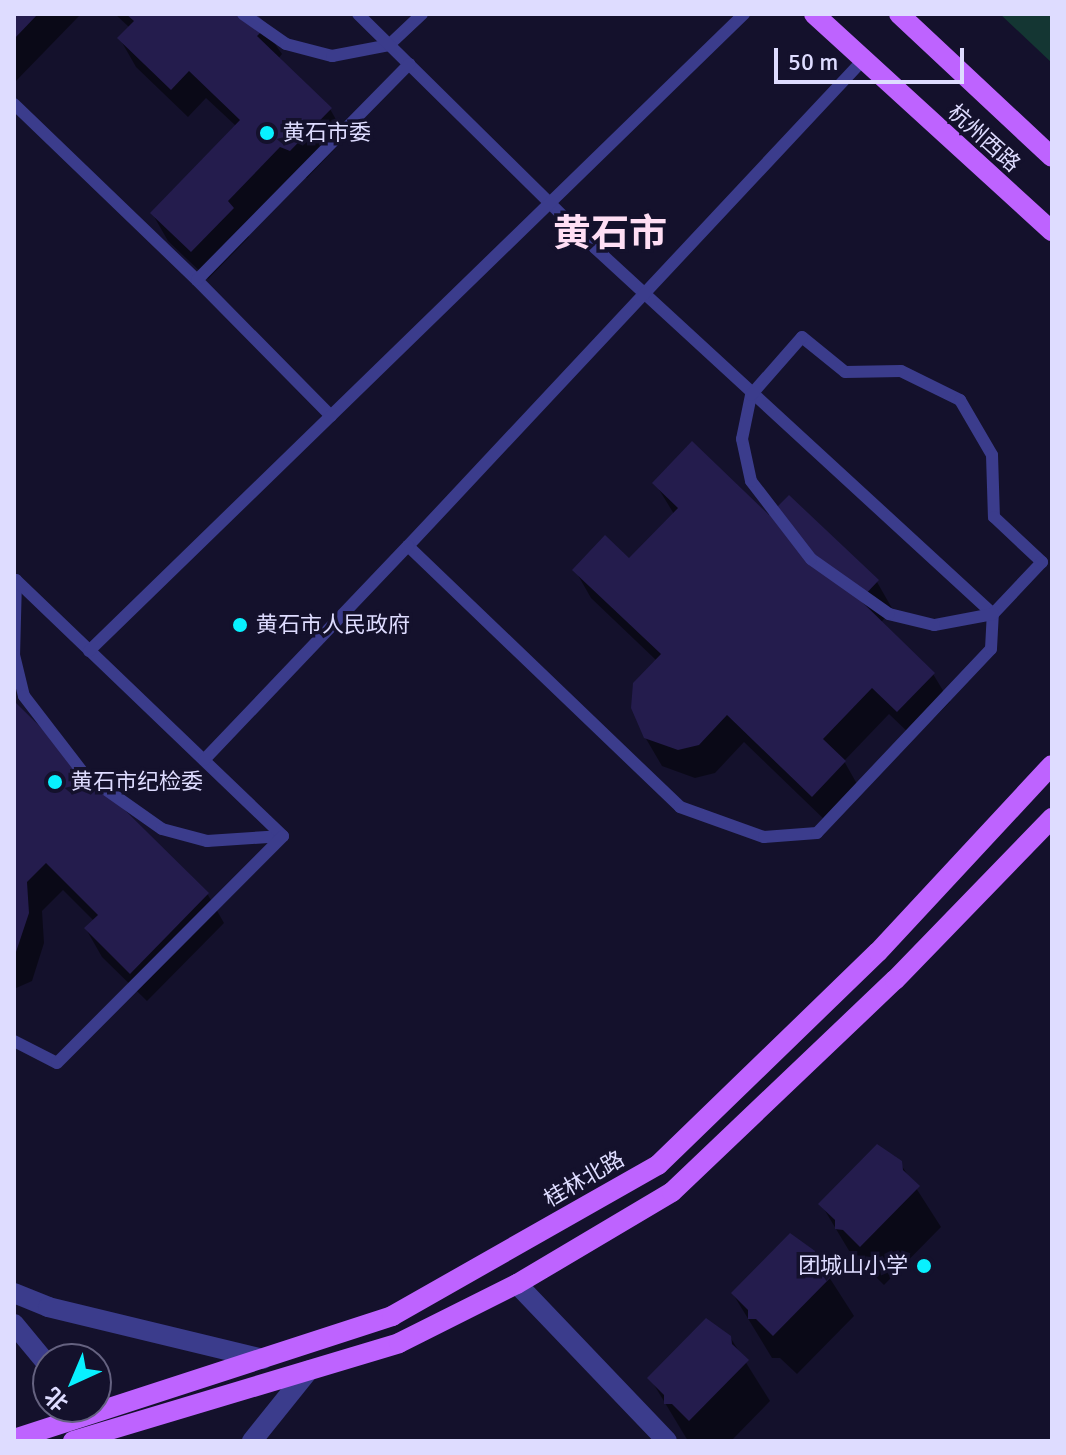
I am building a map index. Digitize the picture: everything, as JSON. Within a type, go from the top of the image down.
[{"type":"main road","name":"杭州西路","points":[[814,14],[1052,231]]},
{"type":"main road","name":"杭州西路","points":[[899,14],[1052,157]]},
{"type":"main road","name":"桂林北路","points":[[73,1441],[96,1424],[263,1359],[392,1316],[658,1165],[878,952],[1052,765]]},
{"type":"main road","name":"桂林北路","points":[[14,1439],[96,1424],[309,1370],[399,1343],[517,1284],[672,1192],[895,980],[1052,818]]},
{"type":"street","points":[[517,1284],[667,1441]]},
{"type":"street","points":[[14,1293],[48,1307],[263,1359]]},
{"type":"street","points":[[14,1324],[32,1346]]},
{"type":"street","points":[[252,1441],[309,1370]]},
{"type":"lane","points":[[243,14],[286,44],[332,56],[389,45],[422,14]]},
{"type":"lane","points":[[358,14],[643,293],[993,614]]},
{"type":"lane","points":[[89,651],[744,14]]},
{"type":"lane","points":[[204,760],[863,60]]},
{"type":"lane","points":[[197,280],[409,64]]},
{"type":"lane","points":[[14,104],[197,280],[331,416]]},
{"type":"lane","points":[[802,337],[845,372],[901,371],[960,400],[992,455],[994,517],[1042,562],[993,614],[934,625],[889,614],[811,559],[751,481],[742,439],[751,395],[802,337]]},
{"type":"lane","points":[[408,546],[680,807],[764,837],[817,833],[991,649],[993,614]]},
{"type":"lane","points":[[15,581],[283,836]]},
{"type":"lane","points":[[15,581],[14,655],[24,696],[84,774],[162,829],[207,841],[283,836]]},
{"type":"lane","points":[[14,1041],[57,1063],[283,836]]},
{"type":"green space","points":[[1000,14],[1052,14],[1052,63]]},
{"type":"building","points":[[14,14],[38,14],[14,39]]},
{"type":"building","name":"黄石市委","points":[[126,14],[256,14],[268,25],[257,36],[332,108],[290,151],[280,147],[228,201],[234,208],[191,252],[150,213],[240,120],[189,71],[171,90],[117,38],[134,21]]},
{"type":"building","points":[[692,441],[769,515],[789,495],[879,580],[860,600],[935,673],[897,712],[872,688],[823,739],[846,761],[812,797],[727,715],[699,745],[678,750],[644,738],[631,708],[633,683],[661,654],[572,570],[605,535],[629,558],[678,508],[652,483]]},
{"type":"building","name":"黄石市纪检委","points":[[14,701],[209,893],[130,974],[84,928],[98,915],[46,863],[27,882],[29,913],[14,958]]},
{"type":"building","points":[[877,1144],[902,1161],[903,1170],[920,1186],[860,1247],[843,1230],[835,1229],[835,1220],[818,1204]]},
{"type":"building","points":[[790,1233],[815,1251],[816,1260],[833,1275],[773,1336],[756,1319],[748,1319],[748,1310],[731,1293]]},
{"type":"building","points":[[706,1318],[731,1336],[732,1344],[749,1360],[689,1421],[672,1404],[664,1404],[664,1395],[647,1378]]},
{"type":"place","name":"黄石市委","points":[[267,133]]},
{"type":"place","name":"黄石市人民政府","points":[[240,625]]},
{"type":"place","name":"黄石市纪检委","points":[[55,782]]},
{"type":"place","name":"团城山小学","points":[[924,1266]]},
{"type":"district","name":"黄石市","points":[[610,234]]}]
